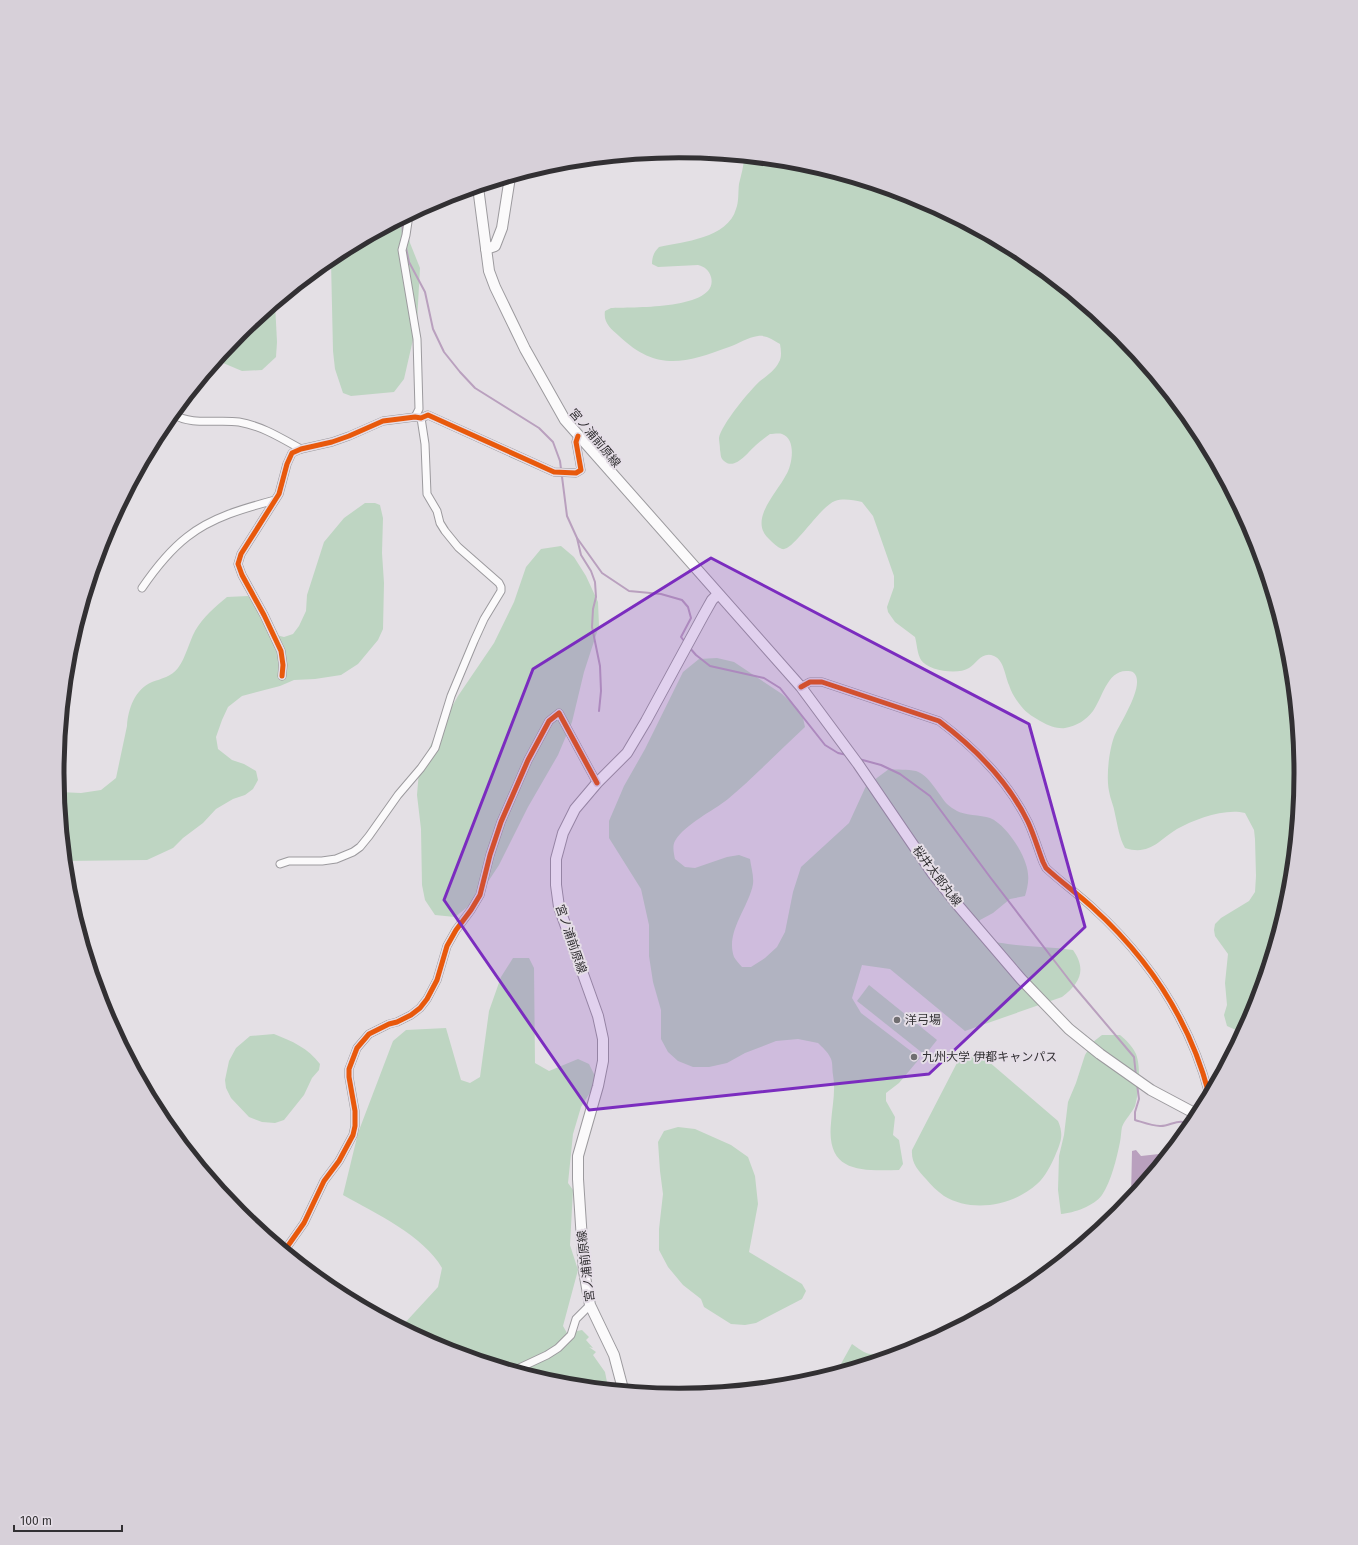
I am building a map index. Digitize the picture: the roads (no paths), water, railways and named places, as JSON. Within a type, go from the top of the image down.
[{"type":"main road","points":[[479,191],[486,249],[495,246],[502,228],[509,181]]},
{"type":"main road","name":"宮ノ浦前原線","points":[[486,249],[489,271],[494,288],[525,349],[565,420],[718,594],[712,600],[627,753],[597,783],[576,809],[564,833],[556,859],[556,885],[559,907],[598,1016],[603,1039],[603,1062],[598,1086],[578,1156],[578,1179],[584,1271],[590,1305],[614,1355],[622,1384]]},
{"type":"main road","name":"桜井太郎丸線","points":[[718,594],[801,687],[847,748],[933,874],[994,947],[1042,1001],[1069,1029],[1100,1054],[1132,1077],[1175,1104],[1191,1112]]},
{"type":"street","points":[[280,864],[289,861],[322,861],[336,859],[353,852],[360,847],[369,836],[398,795],[421,768],[435,748],[451,696],[474,641],[484,619],[501,591],[499,583],[458,546],[445,531],[440,523],[437,511],[427,494],[425,444],[418,417],[417,338],[402,250],[407,221]]},
{"type":"street","points":[[282,676],[283,665],[281,651],[264,615],[242,575],[238,564],[241,554],[279,494],[289,458],[292,453],[301,449],[332,442],[383,421],[428,415],[554,472],[576,473],[581,470],[576,442],[578,436]]},
{"type":"street","points":[[178,416],[191,420],[237,422],[248,424],[265,430],[301,449]]},
{"type":"street","points":[[142,588],[161,562],[187,536],[223,517],[275,500]]},
{"type":"street","points":[[801,687],[810,682],[822,682],[939,721],[990,765],[1006,786],[1027,820],[1046,868],[1094,909],[1137,953],[1167,996],[1188,1036],[1207,1087]]},
{"type":"street","points":[[288,1246],[304,1223],[324,1181],[339,1160],[352,1135],[355,1126],[355,1111],[349,1069],[357,1048],[369,1034],[411,1015],[420,1008],[427,999],[437,980],[447,946],[480,895],[490,855],[501,822],[528,760],[549,721],[559,713],[597,783]]},
{"type":"street","points":[[521,1367],[558,1348],[571,1335],[576,1319],[590,1305]]},
{"type":"waterway","points":[[402,224],[403,235]]},
{"type":"waterway","points":[[406,248],[409,262],[425,292],[433,329],[444,352],[475,388],[539,428],[553,442],[560,461],[567,516],[577,538],[581,555],[591,571],[595,582],[596,597],[593,609],[592,627],[600,666],[601,691],[599,711]]},
{"type":"waterway","points":[[577,538],[602,573],[629,591],[661,594],[682,600],[688,607],[691,618],[681,637],[685,642]]},
{"type":"waterway","points":[[689,647],[696,655],[710,666],[764,678],[780,688],[825,745],[838,753],[847,755]]},
{"type":"waterway","points":[[859,759],[881,765],[900,774],[930,796],[1073,985],[1134,1057],[1136,1076]]},
{"type":"waterway","points":[[1137,1084],[1139,1099],[1135,1112],[1135,1120],[1150,1125],[1160,1126],[1179,1122],[1184,1123]]},
{"type":"place","name":"洋弓場","points":[[897,1020]]},
{"type":"place","name":"九州大学 伊都キャンパス","points":[[914,1057]]}]
